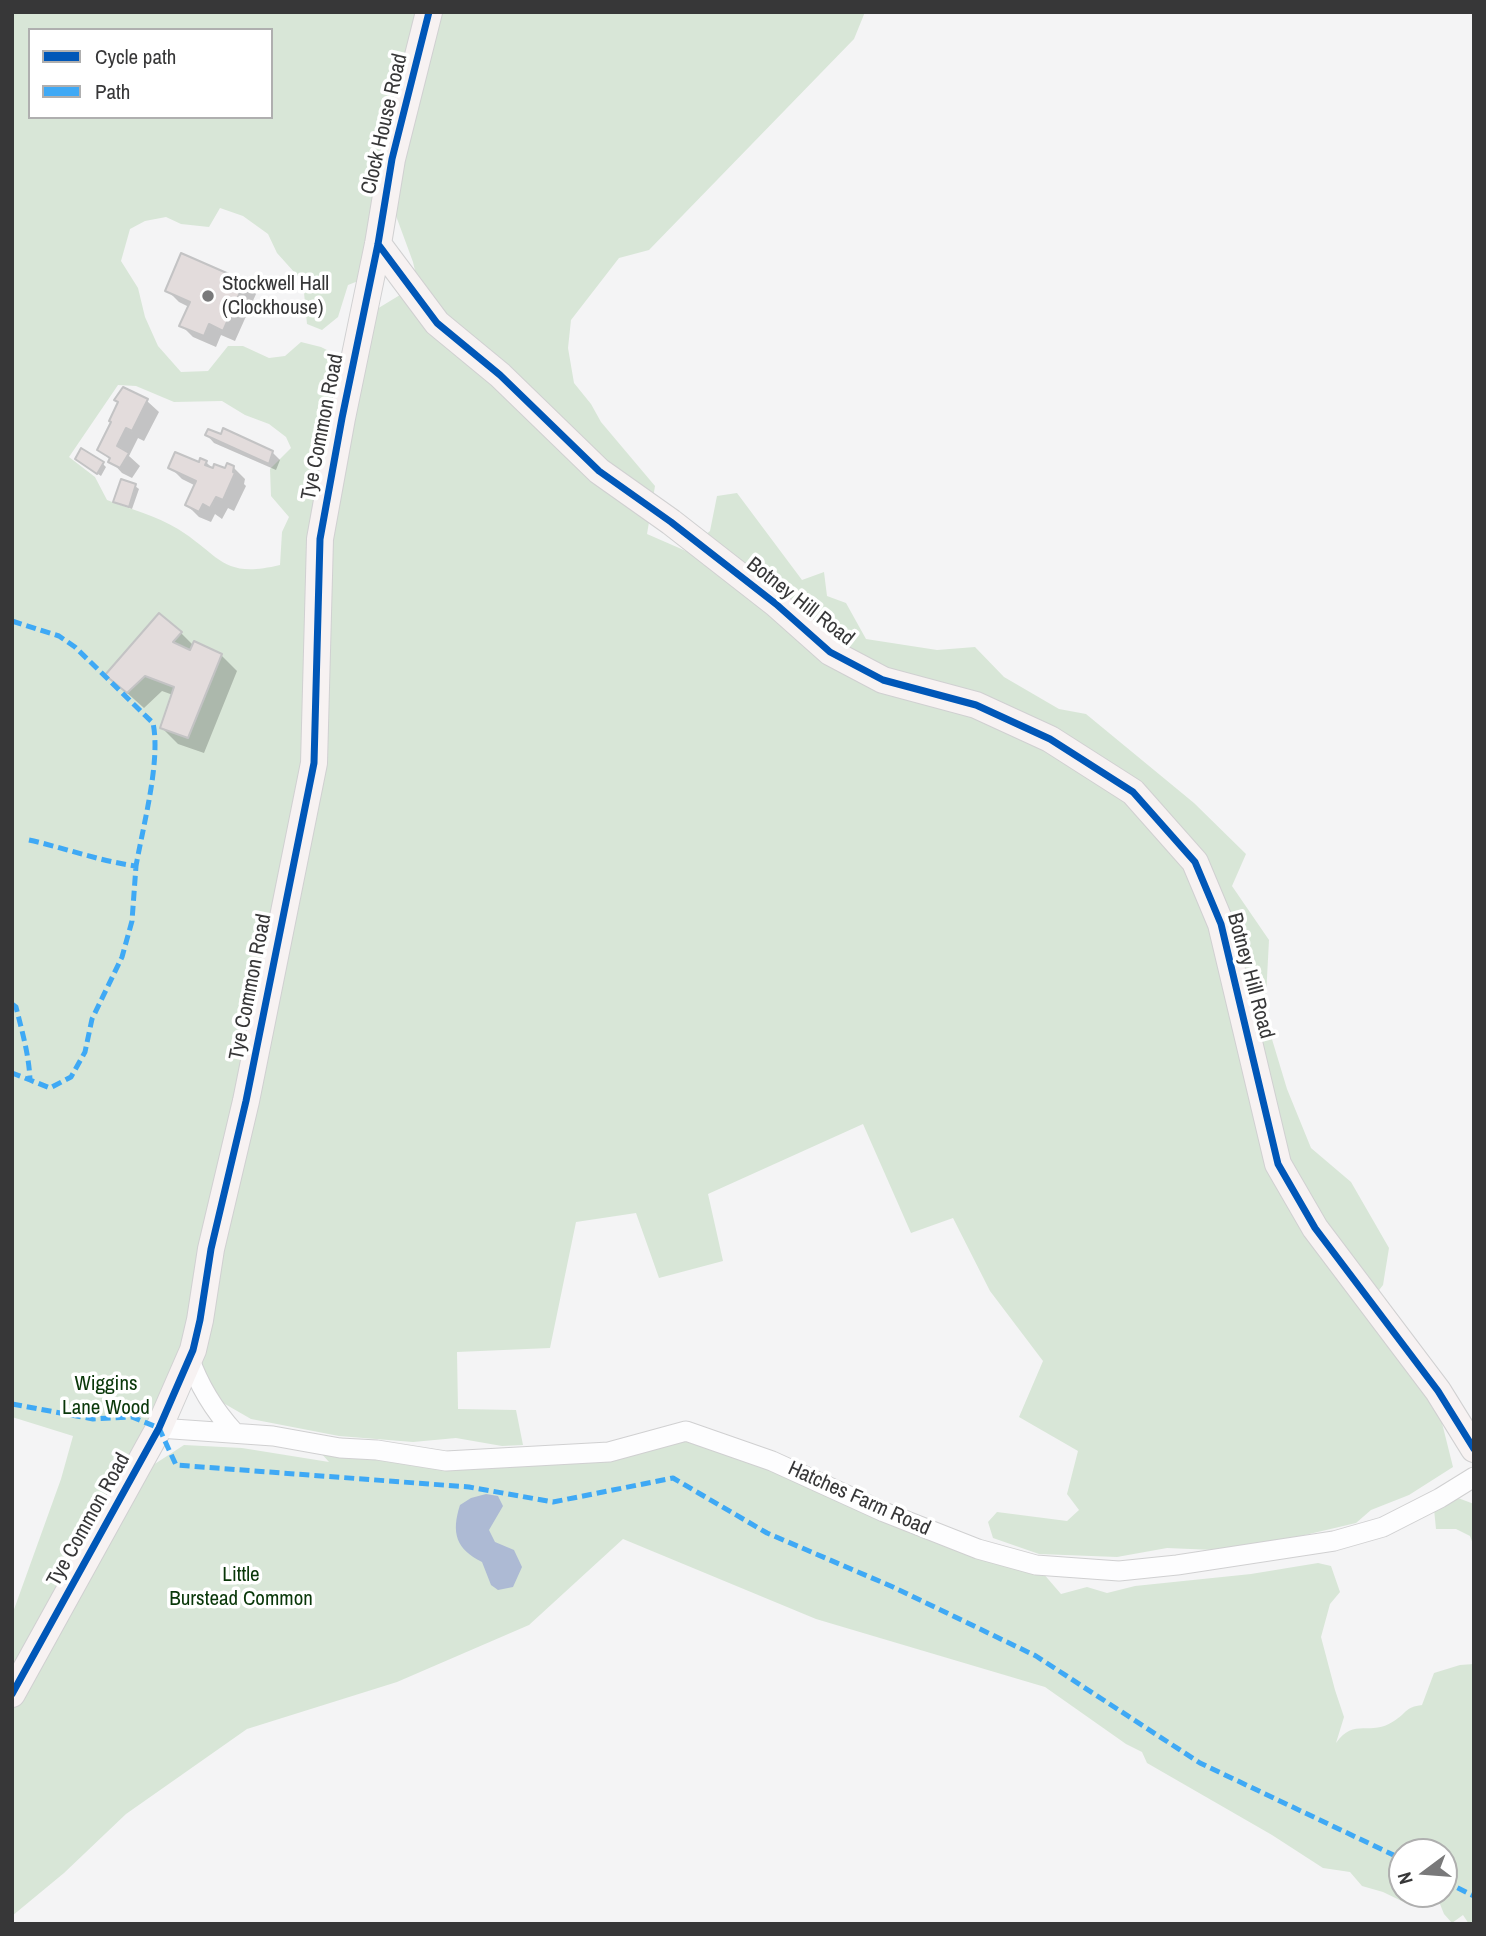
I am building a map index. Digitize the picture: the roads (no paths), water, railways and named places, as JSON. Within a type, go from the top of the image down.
[{"type":"street","name":"Clock House Road","points":[[377,244],[392,159],[429,12]]},
{"type":"street","name":"Tye Common Road","points":[[12,1694],[159,1428],[189,1357],[200,1320],[211,1249],[246,1101],[314,764],[320,539],[377,244]]},
{"type":"street","name":"Botney Hill Road","points":[[377,244],[437,323],[500,375],[599,471],[671,522],[776,604],[830,652],[883,680],[976,705],[1050,739],[1133,792],[1195,862],[1221,924],[1278,1164],[1315,1228],[1438,1391],[1474,1450]]},
{"type":"street","points":[[189,1357],[209,1402],[234,1432]]},
{"type":"street","name":"Hatches Farm Road","points":[[159,1428],[234,1432],[446,1461],[609,1452],[685,1431],[772,1461],[884,1512],[978,1549],[1036,1565],[1119,1571],[1334,1541],[1384,1527],[1474,1477]]},
{"type":"water","points":[[486,1494],[498,1496],[503,1506],[489,1530],[495,1542],[514,1550],[522,1567],[513,1587],[498,1590],[491,1585],[482,1562],[466,1552],[458,1539],[456,1524],[460,1505],[471,1498]]},
{"type":"place","name":"Stockwell Hall (Clockhouse)","points":[[208,296]]},
{"type":"park label","name":"Wiggins Lane Wood","points":[[106,1396]]},
{"type":"park label","name":"Little Burstead Common","points":[[241,1587]]}]
